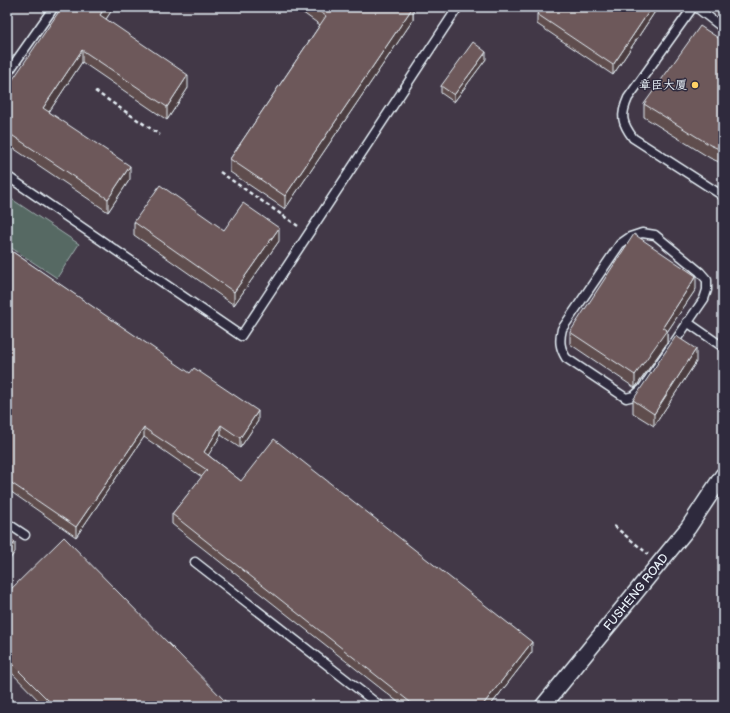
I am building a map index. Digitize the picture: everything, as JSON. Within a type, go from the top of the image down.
[{"type":"street","name":"FUSHENG ROAD","points":[[543,706],[688,528],[723,475]]},
{"type":"lane","points":[[7,74],[54,7]]},
{"type":"lane","points":[[7,176],[241,336],[458,7]]},
{"type":"lane","points":[[723,28],[695,7],[628,98],[622,112],[626,127],[633,138],[723,196]]},
{"type":"lane","points":[[642,233],[656,234],[700,272],[707,280],[707,290],[704,299],[687,322],[642,389],[634,396],[626,398],[566,358],[561,349],[560,338],[562,329],[620,244],[630,237],[642,233]]},
{"type":"lane","points":[[687,322],[723,347]]},
{"type":"lane","points":[[7,523],[25,535]]},
{"type":"lane","points":[[195,562],[380,706]]},
{"type":"path","points":[[95,91],[160,135]]},
{"type":"path","points":[[220,172],[308,233]]},
{"type":"path","points":[[614,526],[660,563]]},
{"type":"shaded area","points":[[7,7],[723,7],[723,706],[7,706]]},
{"type":"green space","points":[[7,196],[79,244],[57,278],[7,245]]},
{"type":"building","points":[[62,7],[105,7],[100,15],[188,75],[167,107],[82,50],[43,108],[130,166],[108,199],[7,132],[7,88]]},
{"type":"building","points":[[313,7],[413,7],[285,196],[230,159],[326,16]]},
{"type":"building","points":[[542,7],[652,7],[613,65],[537,14]]},
{"type":"building","name":"章臣大厦","points":[[700,26],[723,41],[723,148],[719,149],[710,145],[644,104]]},
{"type":"building","points":[[473,42],[486,52],[454,95],[441,86]]},
{"type":"building","points":[[160,185],[224,230],[243,203],[279,228],[234,292],[134,222]]},
{"type":"building","points":[[634,234],[696,276],[663,327],[667,330],[635,375],[570,332]]},
{"type":"building","points":[[7,248],[190,373],[194,368],[258,411],[240,438],[221,425],[204,452],[241,481],[274,439],[532,642],[482,706],[415,706],[172,514],[207,470],[144,428],[76,527],[7,480]]},
{"type":"building","points":[[676,336],[696,349],[654,414],[633,400]]},
{"type":"building","points":[[7,536],[15,542],[7,554]]},
{"type":"building","points":[[64,537],[230,706],[54,706],[7,659],[7,593]]},
{"type":"place","name":"章臣大厦","points":[[695,85]]}]
